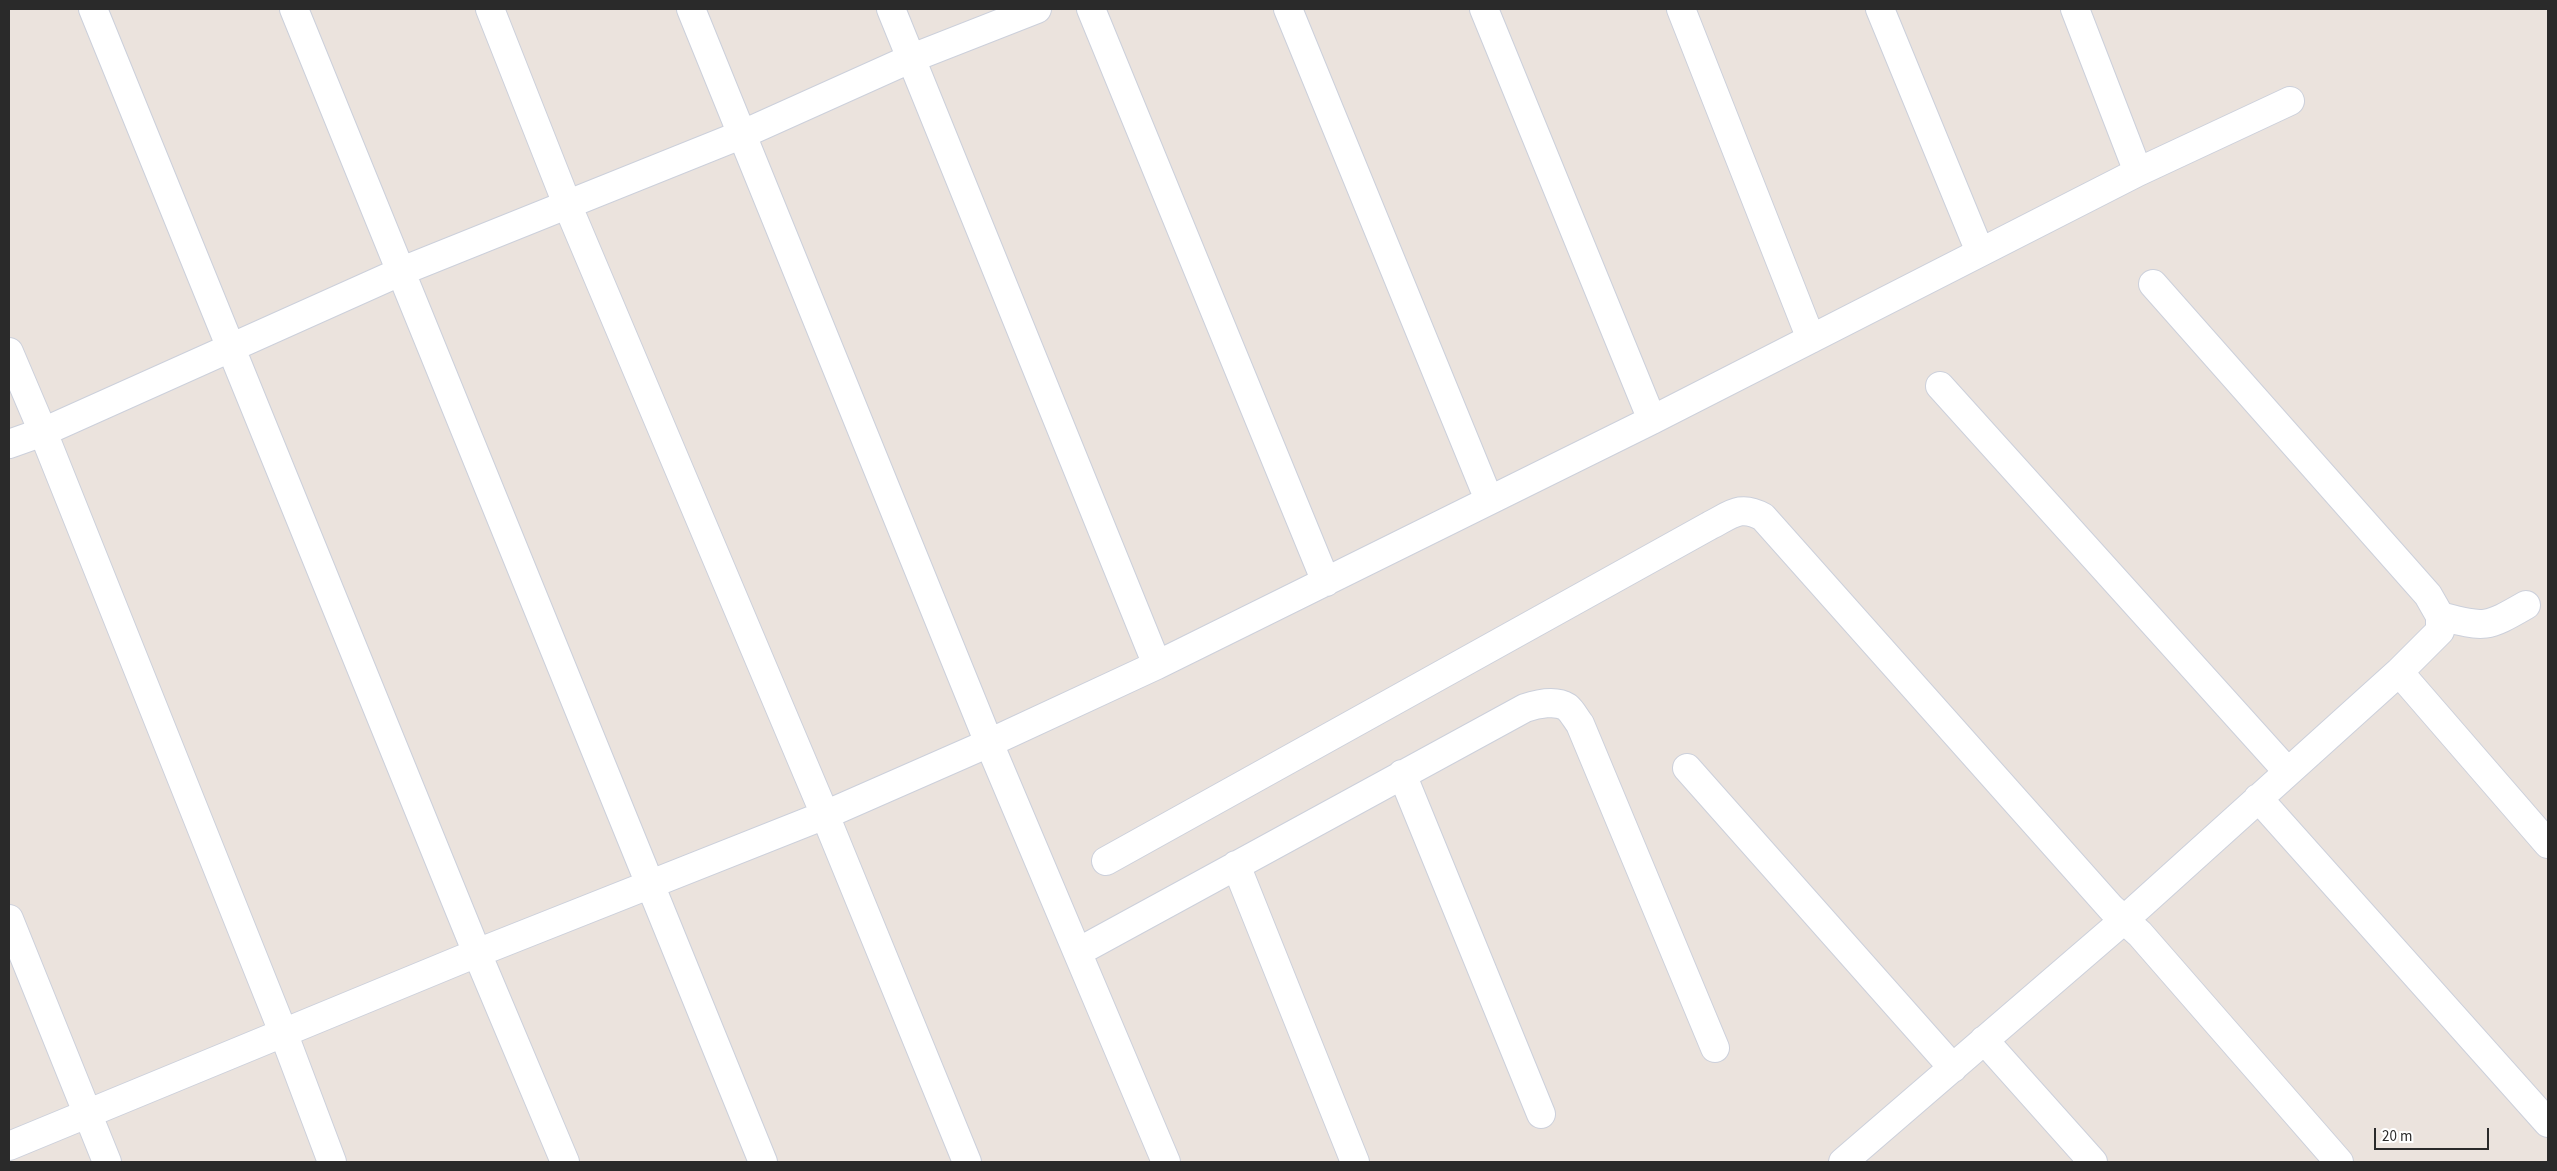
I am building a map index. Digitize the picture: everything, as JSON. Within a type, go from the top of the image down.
[{"type":"street","points":[[93,9],[477,953],[565,1162]]},
{"type":"street","points":[[294,9],[763,1162]]},
{"type":"street","points":[[490,9],[567,204],[825,815],[966,1162]]},
{"type":"street","points":[[691,9],[990,743],[1166,1162]]},
{"type":"street","points":[[891,9],[1157,666]]},
{"type":"street","points":[[9,444],[43,432],[402,271],[743,134],[912,58],[1037,9]]},
{"type":"street","points":[[1091,9],[1326,582]]},
{"type":"street","points":[[1288,9],[1489,500]]},
{"type":"street","points":[[1484,9],[1652,420]]},
{"type":"street","points":[[1681,9],[1811,339]]},
{"type":"street","points":[[1880,9],[1980,252]]},
{"type":"street","points":[[2075,9],[2138,172]]},
{"type":"street","points":[[9,1146],[477,953],[825,815],[990,743],[1157,666],[1652,420],[2138,172],[2290,101]]},
{"type":"street","points":[[1847,1161],[2124,920],[2399,672],[2440,631],[2440,616],[2428,595],[2152,284]]},
{"type":"street","points":[[9,352],[43,432],[283,1032],[332,1162]]},
{"type":"street","points":[[1940,386],[2288,772]]},
{"type":"street","points":[[1106,861],[1742,509],[1752,511],[1763,517],[2124,920],[2140,934],[2339,1162]]},
{"type":"street","points":[[2440,616],[2480,625],[2495,622],[2526,605]]},
{"type":"street","points":[[2399,672],[2548,844]]},
{"type":"street","points":[[1078,952],[1526,708],[1540,704],[1567,708],[1580,724],[1716,1048]]},
{"type":"street","points":[[1687,768],[1953,1068]]},
{"type":"street","points":[[1402,774],[1541,1114]]},
{"type":"street","points":[[2258,798],[2548,1123]]},
{"type":"street","points":[[1236,865],[1355,1162]]},
{"type":"street","points":[[9,919],[107,1162]]},
{"type":"street","points":[[1984,1040],[2093,1162]]}]
